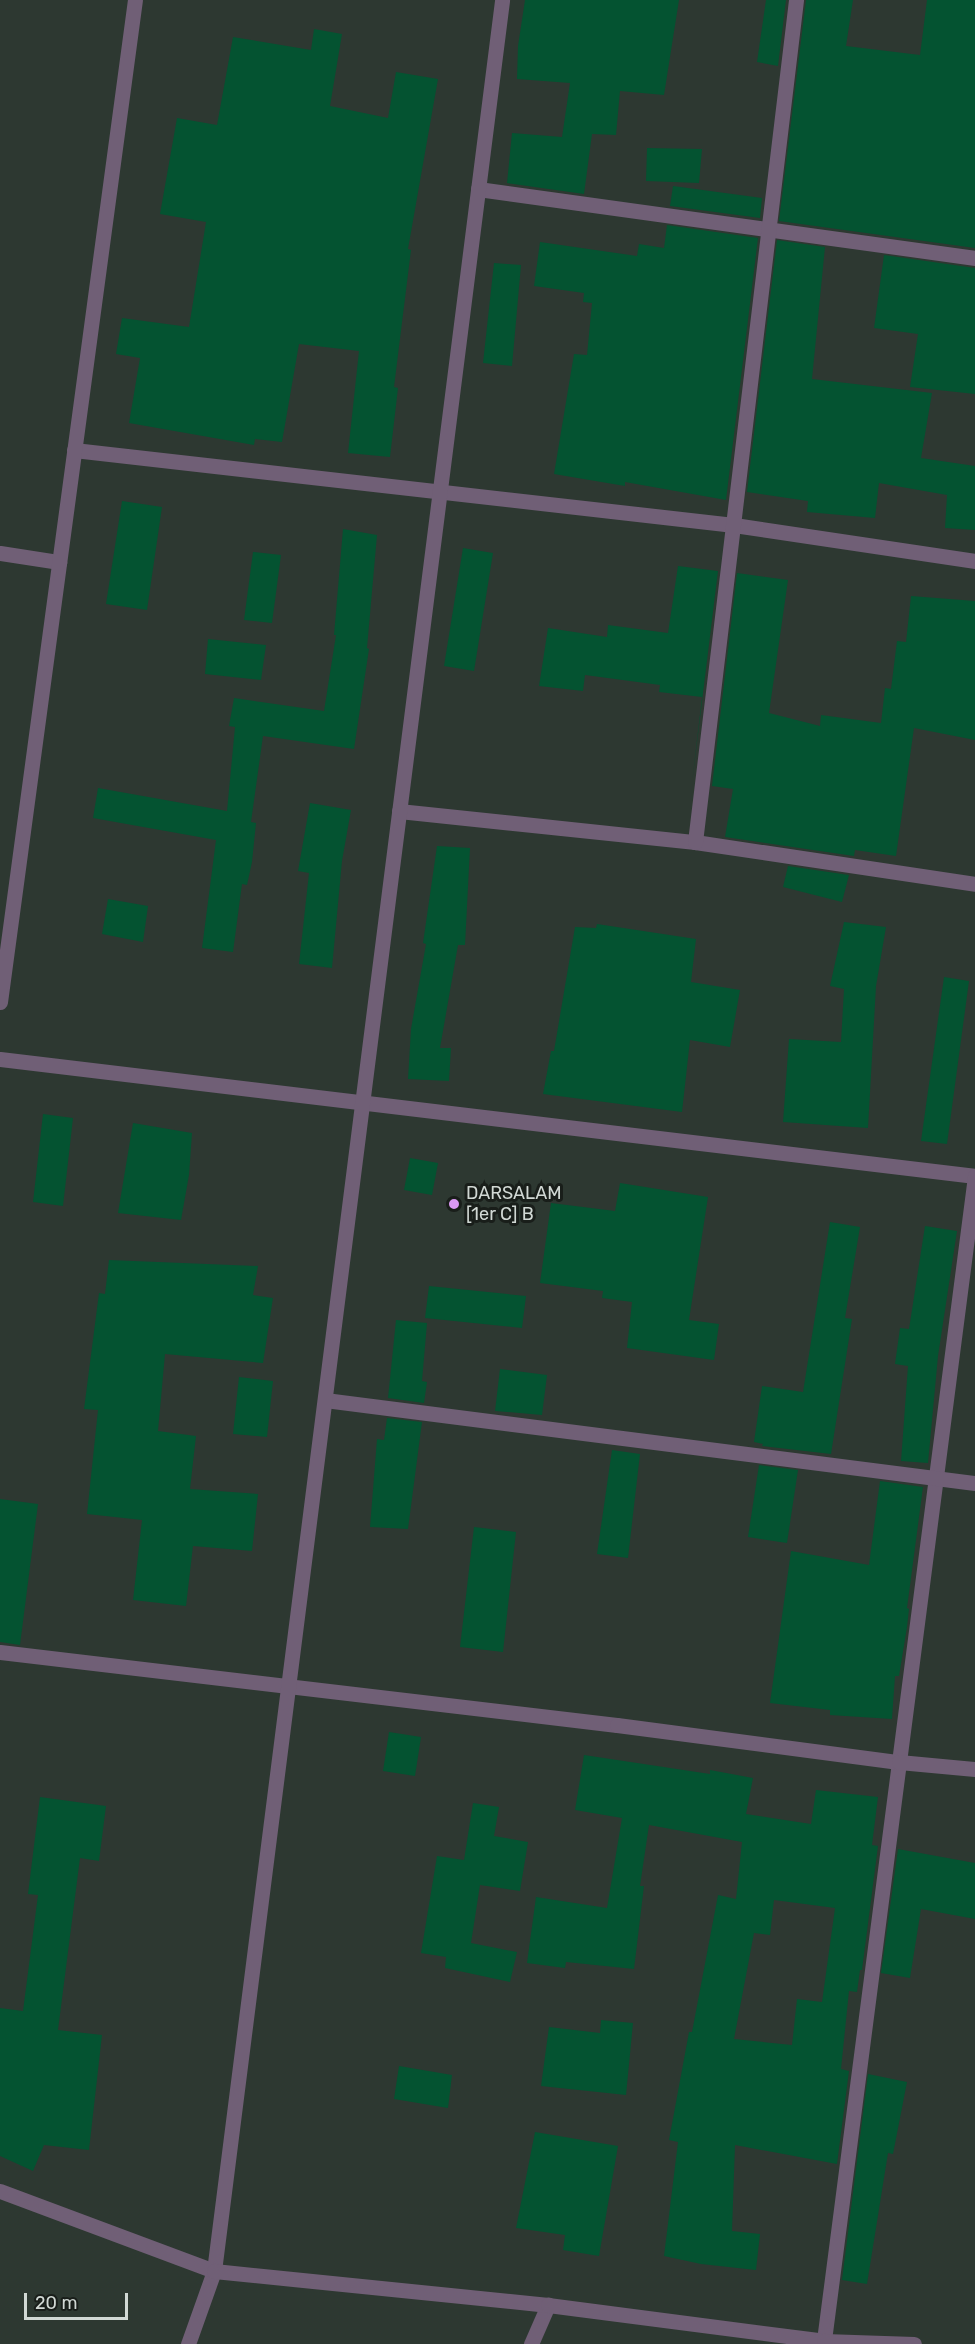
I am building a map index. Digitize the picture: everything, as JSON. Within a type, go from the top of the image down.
[{"type":"street","points":[[0,1002],[135,0]]},
{"type":"street","points":[[188,2344],[214,2271],[502,0]]},
{"type":"street","points":[[695,842],[796,0]]},
{"type":"street","points":[[478,189],[769,227],[975,258]]},
{"type":"street","points":[[74,450],[734,525],[975,561]]},
{"type":"street","points":[[0,553],[59,562]]},
{"type":"street","points":[[399,811],[695,842],[975,884]]},
{"type":"street","points":[[0,1059],[975,1176],[824,2341]]},
{"type":"street","points":[[325,1400],[975,1483]]},
{"type":"street","points":[[0,1652],[617,1725],[899,1762],[975,1769]]},
{"type":"street","points":[[0,2191],[214,2271],[548,2305],[824,2341],[914,2344]]},
{"type":"street","points":[[531,2344],[548,2305]]},
{"type":"building","points":[[525,0],[679,0],[664,95],[620,91],[616,135],[592,134],[584,194],[507,183],[512,133],[562,137],[570,83],[517,79],[518,46]]},
{"type":"building","points":[[766,0],[786,0],[778,66],[757,62]]},
{"type":"building","points":[[806,0],[853,0],[846,46],[920,55],[927,0],[975,0],[975,248],[779,221]]},
{"type":"building","points":[[314,29],[342,34],[330,106],[388,118],[396,72],[438,79],[408,249],[411,250],[394,387],[398,388],[390,457],[348,453],[359,351],[299,344],[282,442],[255,439],[254,445],[129,423],[140,358],[116,354],[122,318],[189,327],[206,222],[160,214],[177,118],[217,125],[233,37],[311,50]]},
{"type":"building","points":[[647,148],[702,149],[699,183],[646,181]]},
{"type":"building","points":[[673,186],[762,198],[760,218],[670,206]]},
{"type":"building","points":[[667,225],[758,238],[726,500],[625,482],[625,486],[554,474],[574,354],[587,355],[592,303],[583,302],[584,293],[534,286],[540,242],[637,256],[639,244],[664,248]]},
{"type":"building","points":[[777,240],[825,247],[812,379],[932,393],[921,458],[975,466],[975,530],[945,528],[947,495],[879,483],[875,518],[807,512],[808,501],[747,492]]},
{"type":"building","points":[[884,255],[975,268],[975,394],[910,387],[918,334],[874,328]]},
{"type":"building","points":[[494,263],[521,265],[512,366],[483,363]]},
{"type":"building","points":[[122,501],[162,507],[147,610],[106,604]]},
{"type":"building","points":[[343,529],[377,535],[367,648],[369,649],[354,749],[263,736],[251,822],[256,823],[252,862],[247,885],[242,884],[233,952],[202,948],[216,840],[93,818],[98,788],[227,811],[235,727],[229,726],[234,698],[324,711],[336,635],[334,635]]},
{"type":"building","points":[[463,548],[493,553],[474,671],[444,666]]},
{"type":"building","points":[[253,552],[281,555],[272,623],[244,620]]},
{"type":"building","points":[[678,566],[718,571],[692,783],[702,697],[659,692],[660,685],[585,675],[583,691],[539,686],[548,628],[607,637],[608,625],[668,633]]},
{"type":"building","points":[[737,573],[788,580],[769,713],[820,726],[821,715],[881,723],[885,688],[891,689],[897,641],[906,642],[911,596],[975,601],[975,740],[914,728],[896,856],[855,850],[854,856],[725,837],[733,789],[712,786]]},
{"type":"building","points":[[208,639],[266,645],[261,680],[205,674]]},
{"type":"building","points":[[310,803],[351,810],[342,861],[332,968],[299,964],[309,873],[298,871]]},
{"type":"building","points":[[437,846],[470,848],[465,945],[458,945],[440,1048],[451,1048],[449,1081],[408,1079],[411,1029],[426,944],[423,943]]},
{"type":"building","points":[[788,866],[849,875],[842,902],[783,887]]},
{"type":"building","points":[[108,899],[148,906],[143,942],[102,934]]},
{"type":"building","points":[[844,922],[886,927],[876,986],[868,1128],[783,1122],[789,1039],[841,1042],[844,989],[830,986]]},
{"type":"building","points":[[597,924],[696,939],[691,982],[740,990],[730,1047],[690,1040],[682,1112],[543,1094],[551,1051],[554,1051],[575,927],[596,928]]},
{"type":"building","points":[[944,977],[969,981],[947,1144],[921,1141]]},
{"type":"building","points":[[43,1114],[73,1118],[63,1206],[33,1202]]},
{"type":"building","points":[[133,1123],[192,1133],[189,1175],[181,1220],[118,1213]]},
{"type":"building","points":[[410,1158],[438,1163],[432,1195],[404,1190]]},
{"type":"building","points":[[620,1183],[708,1197],[689,1320],[719,1324],[714,1360],[627,1348],[632,1302],[602,1298],[603,1291],[540,1283],[551,1203],[615,1211]]},
{"type":"building","points":[[830,1222],[860,1227],[845,1318],[852,1319],[831,1454],[762,1446],[763,1444],[754,1442],[762,1386],[803,1392]]},
{"type":"building","points":[[925,1226],[957,1231],[938,1356],[928,1463],[901,1461],[908,1366],[895,1364],[900,1328],[909,1329]]},
{"type":"building","points":[[109,1260],[258,1266],[253,1295],[273,1298],[263,1363],[165,1354],[158,1431],[196,1436],[190,1489],[258,1494],[252,1551],[193,1546],[186,1606],[133,1600],[142,1520],[87,1514],[98,1410],[84,1409],[99,1293],[105,1294]]},
{"type":"building","points":[[429,1286],[526,1296],[522,1328],[425,1318]]},
{"type":"building","points":[[396,1320],[427,1323],[422,1381],[427,1382],[424,1403],[388,1398]]},
{"type":"building","points":[[500,1369],[547,1375],[542,1415],[495,1411]]},
{"type":"building","points":[[239,1377],[273,1381],[267,1437],[233,1434]]},
{"type":"building","points":[[387,1418],[422,1422],[408,1529],[370,1527],[377,1439],[384,1440]]},
{"type":"building","points":[[612,1450],[640,1454],[628,1558],[597,1554]]},
{"type":"building","points":[[759,1465],[798,1470],[787,1543],[748,1537]]},
{"type":"building","points":[[880,1481],[923,1487],[907,1608],[909,1609],[907,1627],[899,1676],[895,1676],[892,1719],[830,1715],[830,1710],[770,1703],[791,1551],[869,1565]]},
{"type":"building","points":[[0,1499],[38,1504],[20,1645],[0,1642]]},
{"type":"building","points":[[474,1527],[516,1532],[503,1652],[460,1647]]},
{"type":"building","points":[[389,1732],[421,1737],[415,1776],[383,1771]]},
{"type":"building","points":[[584,1755],[710,1774],[710,1770],[753,1778],[746,1814],[811,1824],[816,1790],[878,1797],[872,1845],[878,1846],[862,1970],[860,1970],[857,1992],[849,1991],[841,2069],[849,2071],[837,2164],[735,2145],[732,2231],[760,2234],[756,2270],[701,2264],[664,2256],[678,2142],[669,2140],[689,2032],[692,2032],[718,1895],[736,1899],[742,1842],[649,1825],[640,1886],[644,1886],[634,1969],[566,1962],[565,1968],[527,1963],[536,1897],[607,1908],[622,1818],[575,1810]],"holes":[[[774,1900],[835,1908],[822,2002],[797,1999],[792,2045],[734,2039],[754,1933],[770,1935]]]},
{"type":"building","points":[[40,1797],[106,1806],[99,1861],[80,1858],[58,2030],[102,2035],[89,2150],[44,2145],[33,2171],[0,2156],[0,2008],[23,2011],[38,1895],[28,1894]]},
{"type":"building","points":[[473,1803],[499,1807],[494,1836],[528,1842],[520,1891],[480,1885],[471,1943],[517,1952],[510,1982],[445,1968],[446,1957],[421,1953],[437,1856],[464,1860]]},
{"type":"building","points":[[898,1849],[975,1863],[975,1919],[921,1909],[910,1978],[881,1973]]},
{"type":"building","points":[[601,2020],[633,2023],[626,2095],[541,2086],[549,2027],[600,2033]]},
{"type":"building","points":[[399,2066],[452,2075],[448,2108],[394,2099]]},
{"type":"building","points":[[868,2074],[907,2082],[893,2154],[888,2153],[867,2284],[842,2280]]},
{"type":"building","points":[[535,2132],[618,2146],[599,2256],[563,2250],[565,2235],[516,2228]]},
{"type":"place","name":"DARSALAM [1er C] B","points":[[454,1204]]}]
